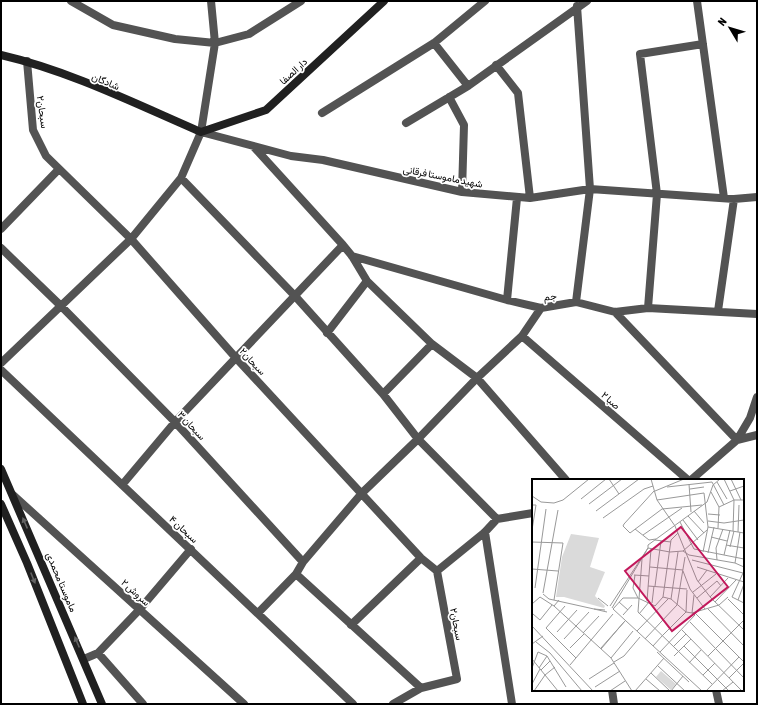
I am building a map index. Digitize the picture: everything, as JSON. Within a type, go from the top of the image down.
[{"type":"main road","name":"دار الصفا","points":[[201,132],[266,110],[384,1]]},
{"type":"main road","name":"شادگان","points":[[1,55],[26,61],[73,78],[201,132]]},
{"type":"main road","name":"ماموستا محمدی","points":[[1,469],[84,659],[102,704]]},
{"type":"main road","points":[[1,504],[27,563],[83,704]]},
{"type":"street","points":[[71,1],[113,25],[175,39],[215,43],[249,34],[301,1]]},
{"type":"street","points":[[1,363],[131,240],[180,178],[201,132],[215,43],[211,1]]},
{"type":"street","points":[[322,113],[434,43],[485,1]]},
{"type":"street","points":[[406,123],[468,86],[577,6],[587,1]]},
{"type":"street","points":[[696,1],[724,198]]},
{"type":"street","points":[[576,302],[590,189],[577,6]]},
{"type":"street","points":[[434,43],[468,86]]},
{"type":"street","points":[[648,308],[657,194],[640,54],[703,44]]},
{"type":"street","name":"سبحان۲","points":[[26,61],[33,130],[46,156],[131,240],[236,358],[421,558],[437,571],[457,679],[421,688]]},
{"type":"street","points":[[496,65],[518,93],[530,198]]},
{"type":"street","points":[[449,97],[464,125],[462,192]]},
{"type":"street","name":"شهید ماموستا فرقانی","points":[[201,132],[291,156],[323,160],[462,192],[530,198],[590,189],[734,199],[757,197]]},
{"type":"street","points":[[253,145],[343,245],[352,256],[366,281],[432,344],[477,378],[565,479]]},
{"type":"street","points":[[1,229],[59,169]]},
{"type":"street","points":[[180,178],[295,296],[383,394],[418,439],[497,519]]},
{"type":"street","points":[[507,300],[517,198]]},
{"type":"street","points":[[718,311],[734,199]]},
{"type":"street","points":[[122,485],[176,422],[343,245]]},
{"type":"street","name":"سبحان ۳","points":[[1,248],[176,422],[304,562]]},
{"type":"street","name":"جم","points":[[352,256],[507,300],[541,308],[576,302],[615,312],[648,308],[757,314]]},
{"type":"street","points":[[327,333],[366,281]]},
{"type":"street","points":[[258,613],[296,574],[304,562],[362,493],[418,439],[477,378],[522,336],[541,308]]},
{"type":"street","points":[[615,312],[737,440]]},
{"type":"street","name":"صبا ۲","points":[[522,336],[687,479]]},
{"type":"street","points":[[383,394],[432,344]]},
{"type":"street","name":"سبحان ۴","points":[[1,370],[353,704]]},
{"type":"street","points":[[692,479],[737,440],[753,418],[757,397]]},
{"type":"street","points":[[737,440],[757,435]]},
{"type":"street","name":"سروش ۲","points":[[13,495],[244,704]]},
{"type":"street","points":[[437,571],[486,532],[497,519],[532,513]]},
{"type":"street","points":[[486,532],[512,704]]},
{"type":"street","points":[[84,659],[98,653],[140,609],[191,549]]},
{"type":"street","points":[[351,625],[421,558]]},
{"type":"street","points":[[296,574],[421,688],[393,704]]},
{"type":"street","points":[[98,653],[143,704]]},
{"type":"street","points":[[612,691],[614,704]]},
{"type":"street","points":[[716,691],[718,704]]}]
